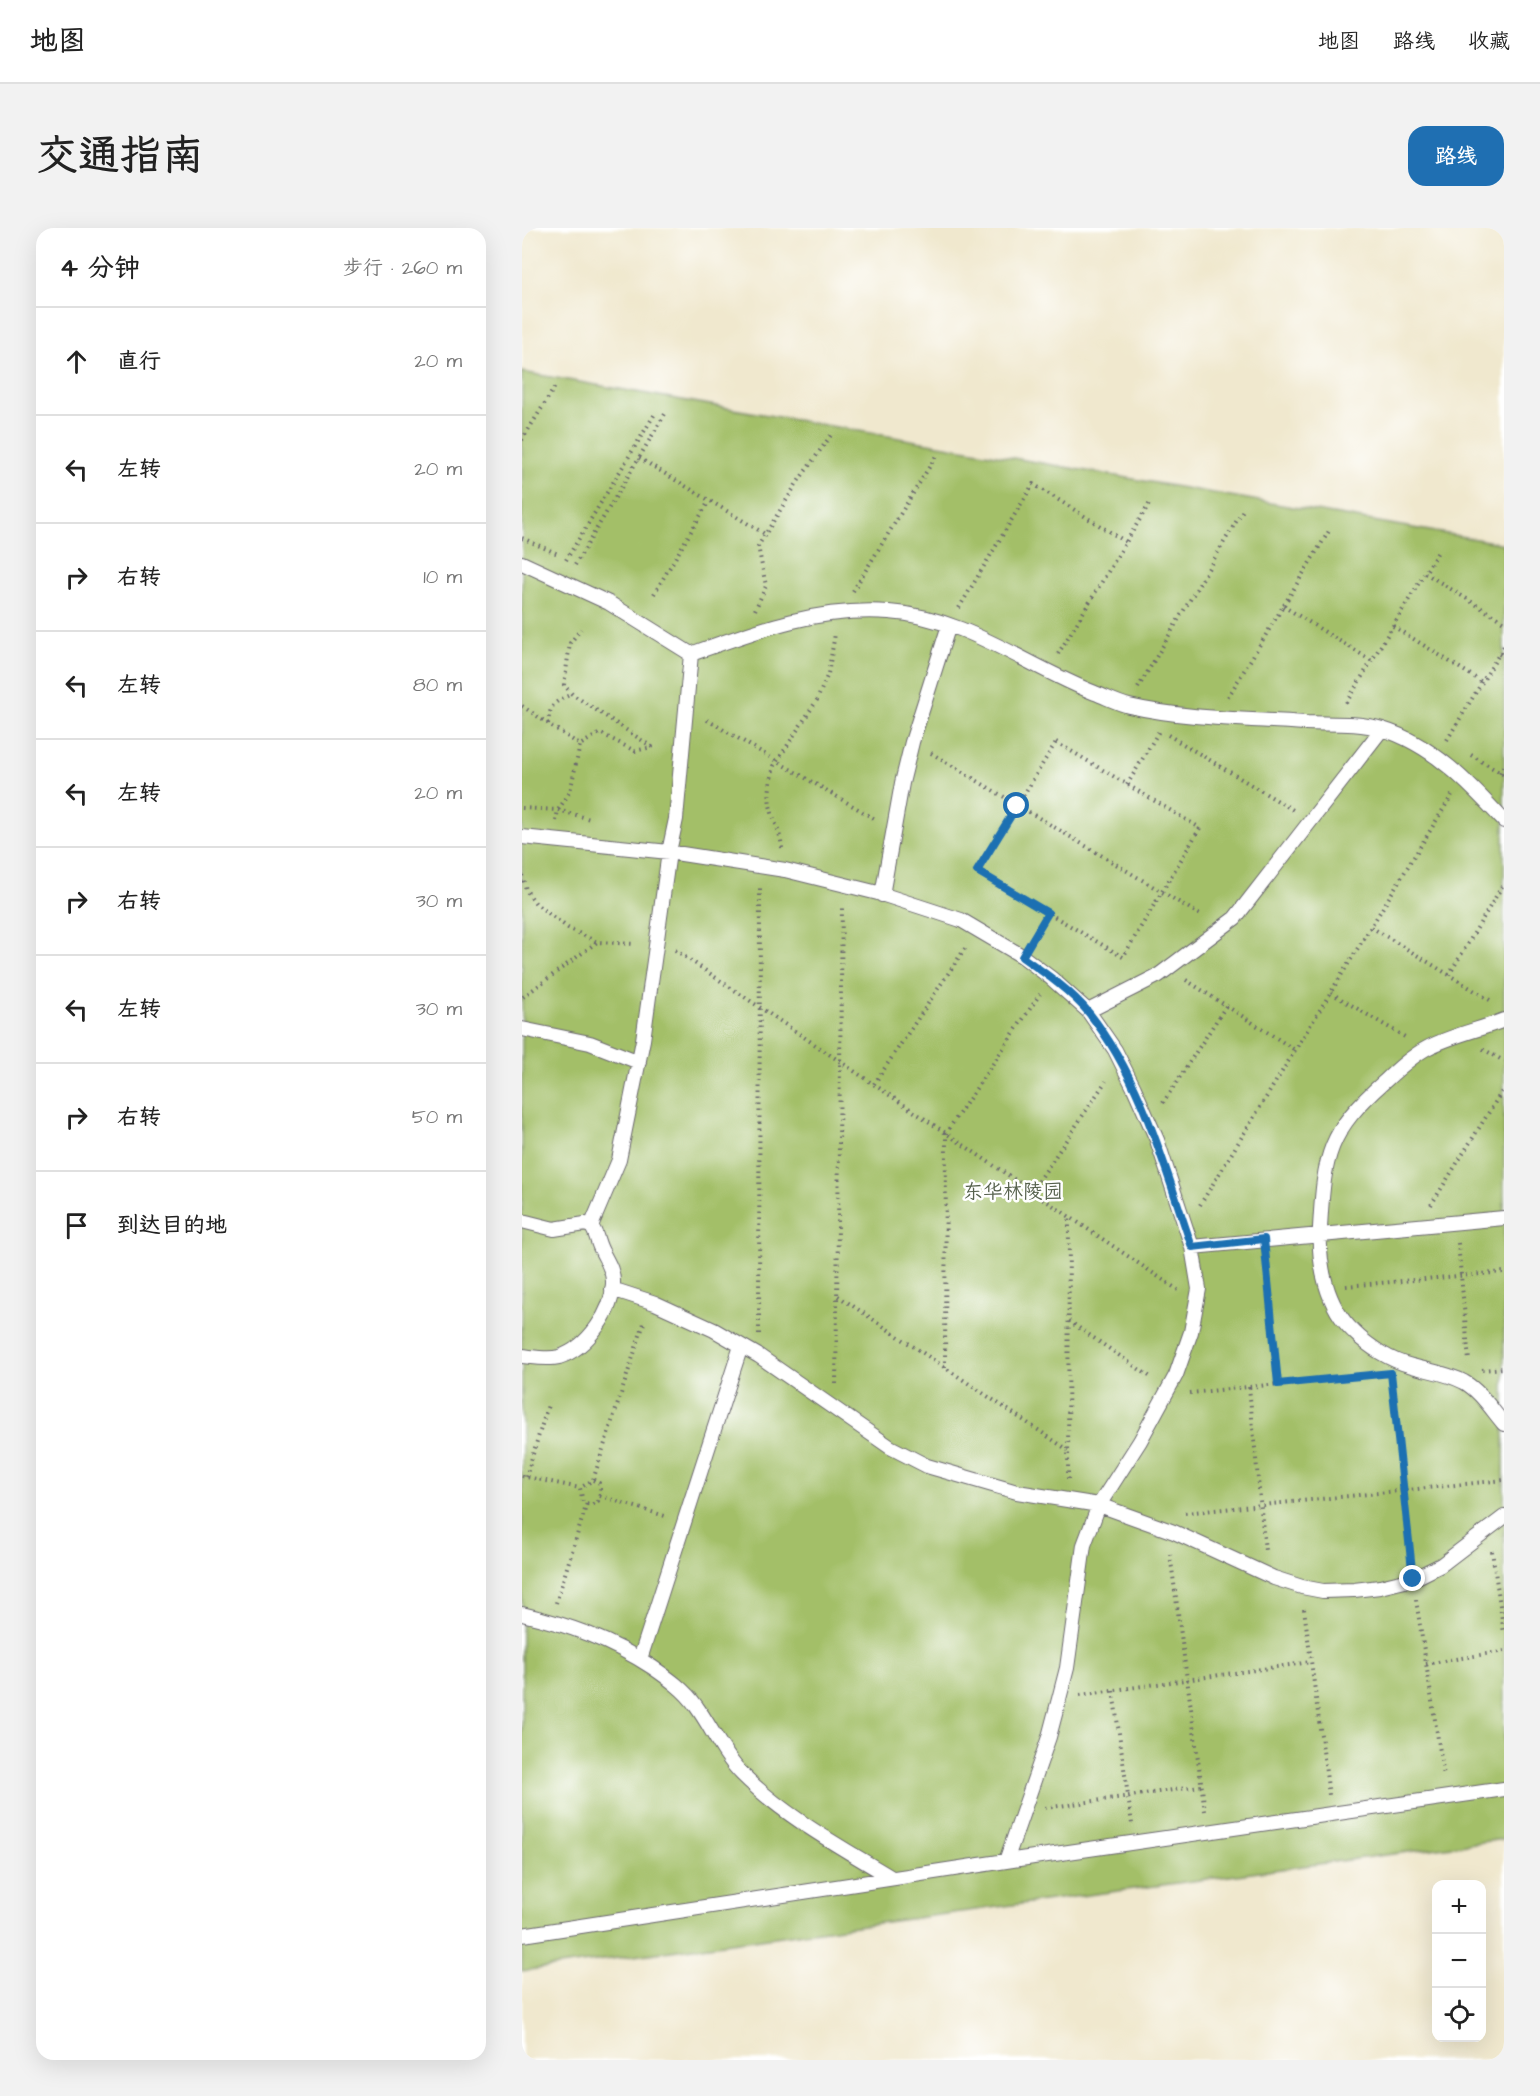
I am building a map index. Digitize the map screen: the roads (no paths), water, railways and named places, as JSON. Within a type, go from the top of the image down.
[{"type":"lane","points":[[522,563],[609,603],[691,654]]},
{"type":"lane","points":[[691,654],[752,632],[840,611],[891,612],[936,619],[999,645],[1073,684],[1127,705],[1188,715],[1382,729],[1416,744],[1436,757],[1504,821]]},
{"type":"lane","points":[[882,895],[912,742],[949,625]]},
{"type":"lane","points":[[591,1226],[619,1160],[639,1062],[669,852],[676,819],[691,654]]},
{"type":"lane","points":[[1088,1011],[1159,975],[1235,918],[1382,729]]},
{"type":"lane","points":[[522,837],[669,852],[760,866],[842,884],[961,920],[1022,957],[1051,978],[1088,1011],[1120,1060],[1157,1140],[1192,1247],[1199,1289],[1191,1332],[1176,1375],[1140,1441],[1099,1505],[1083,1545],[1066,1668],[1059,1699],[1045,1748],[1006,1860]]},
{"type":"lane","points":[[1504,1020],[1454,1036],[1425,1049],[1380,1085],[1344,1122],[1332,1144],[1325,1164],[1319,1233],[1321,1260],[1327,1288],[1337,1312],[1353,1332],[1376,1350],[1409,1366],[1454,1377],[1472,1389],[1504,1424]]},
{"type":"lane","points":[[522,1029],[590,1043],[639,1062]]},
{"type":"lane","points":[[1192,1247],[1319,1233],[1504,1218]]},
{"type":"lane","points":[[522,1221],[554,1229],[585,1224],[591,1226],[610,1264],[613,1282],[605,1316],[578,1346],[559,1357],[522,1356]]},
{"type":"lane","points":[[612,1289],[651,1302],[714,1330],[759,1356],[890,1447],[927,1466],[1017,1492],[1099,1505],[1167,1530],[1267,1575],[1302,1587],[1323,1591],[1354,1590],[1413,1579],[1441,1565],[1504,1517]]},
{"type":"lane","points":[[640,1659],[741,1346]]},
{"type":"lane","points":[[522,1614],[588,1632],[618,1646],[672,1680],[696,1704],[741,1772],[775,1804],[891,1878]]},
{"type":"lane","points":[[522,1935],[1006,1860],[1504,1788]]},
{"type":"park label","name":"东华林陵园","points":[[1013,1191]]}]
